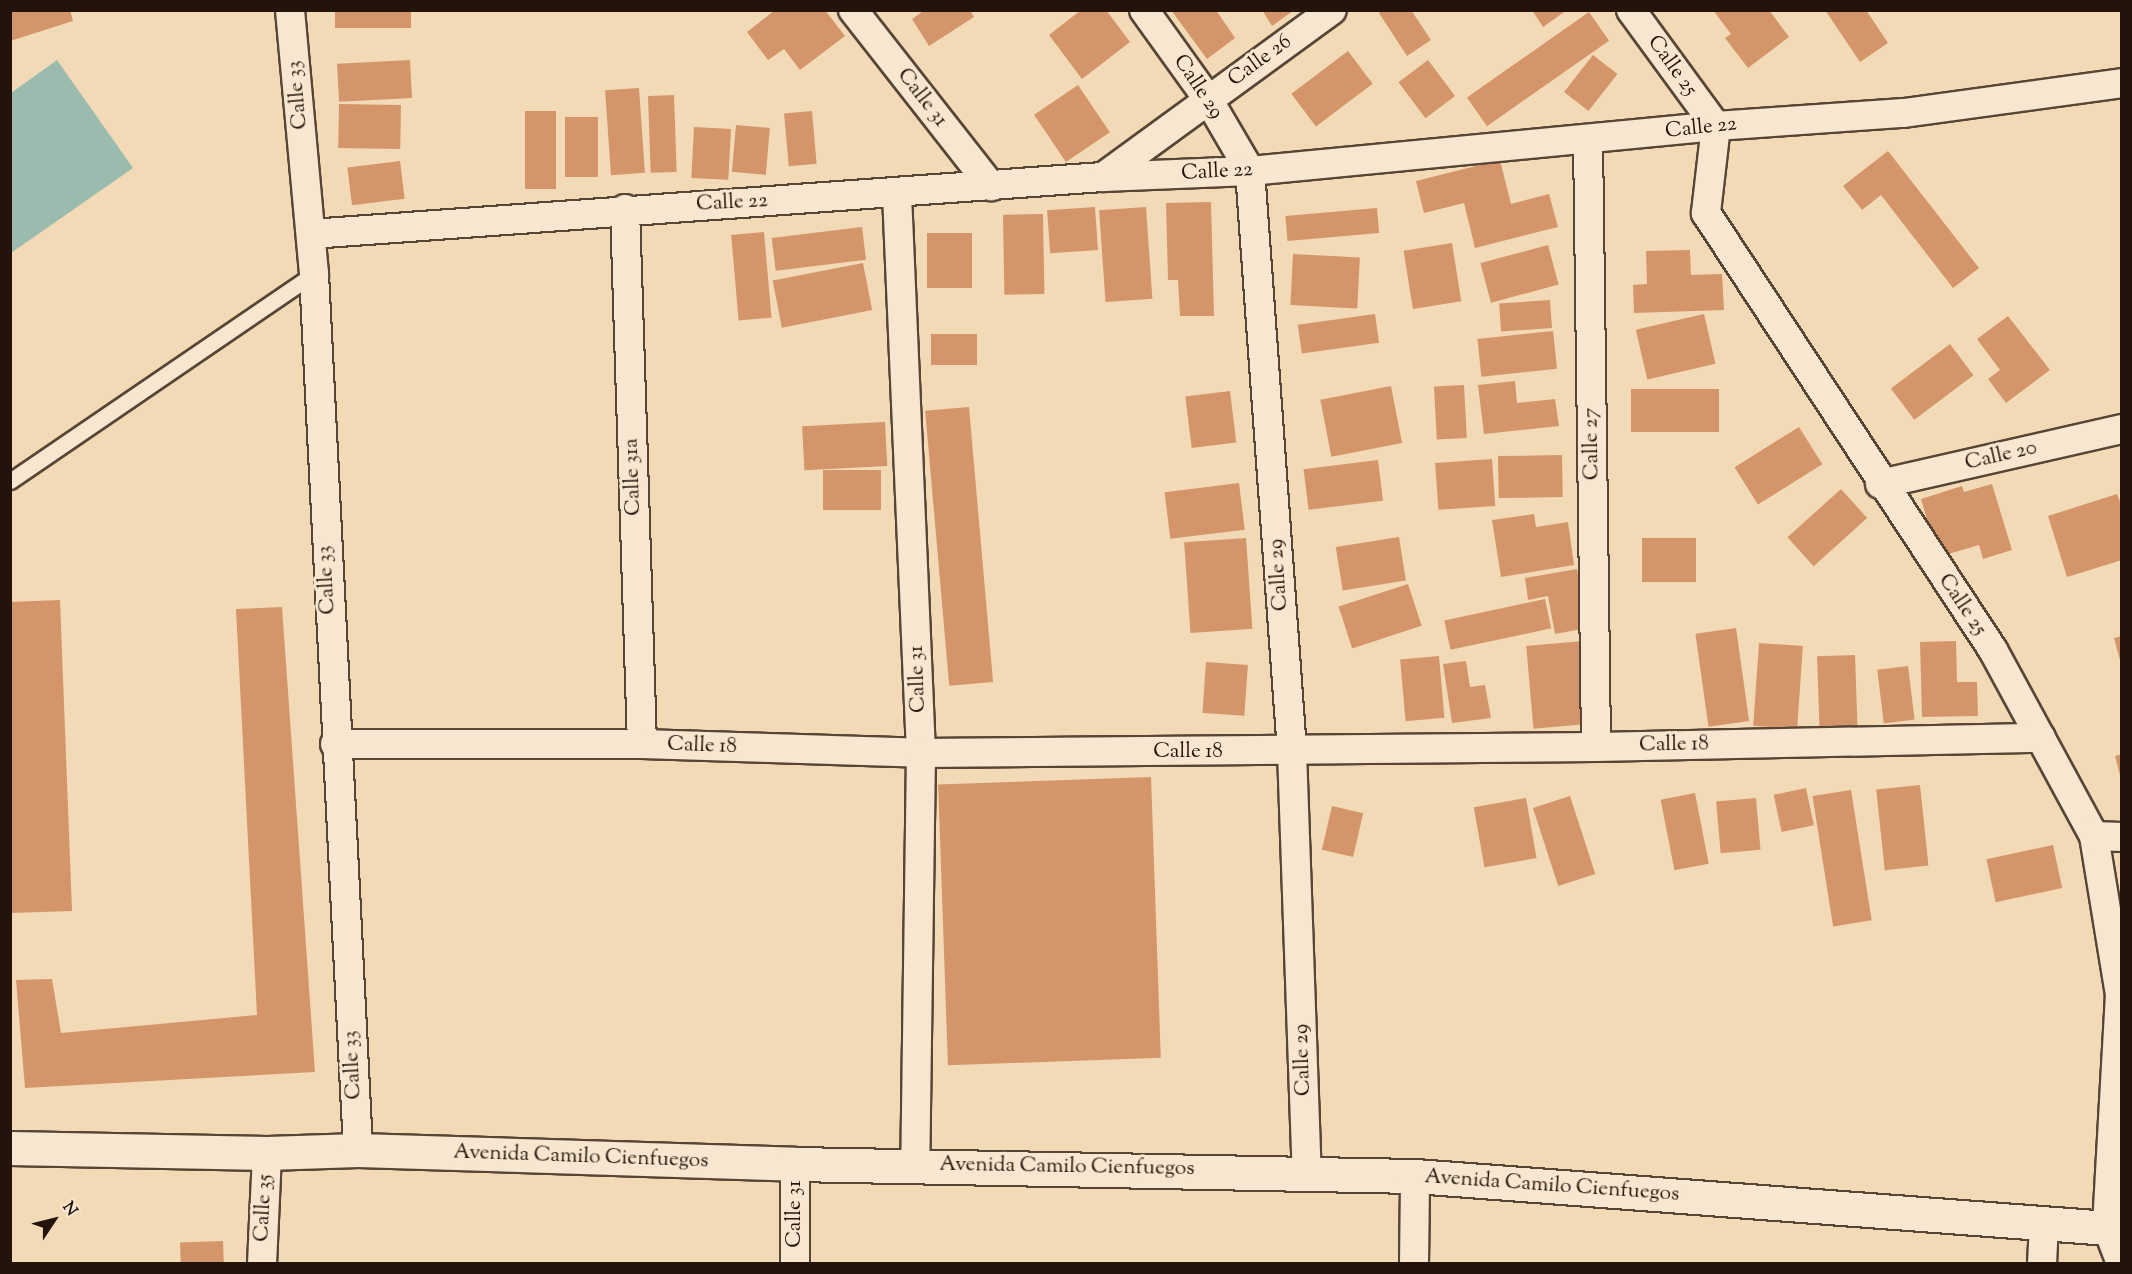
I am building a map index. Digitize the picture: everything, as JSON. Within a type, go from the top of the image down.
[{"type":"main road","name":"Avenida Camilo Cienfuegos","points":[[10,1148],[267,1153],[358,1150],[795,1164],[915,1164],[1415,1176],[2114,1228]]},
{"type":"street","name":"Calle 33","points":[[290,10],[314,274],[335,744],[358,1150]]},
{"type":"street","name":"Calle 31","points":[[853,10],[991,186]]},
{"type":"street","name":"Calle 29","points":[[1144,10],[1208,99],[1250,171],[1292,751],[1307,1172]]},
{"type":"street","name":"Calle 26","points":[[1103,177],[1332,10]]},
{"type":"street","name":"Calle 25","points":[[1631,10],[1716,126],[1706,213],[1880,484],[1993,650],[2094,836],[2120,994],[2114,1228],[2121,1263]]},
{"type":"street","name":"Calle 22","points":[[311,234],[625,209],[897,194],[1103,177],[1250,171],[1716,126],[1904,113],[2121,83]]},
{"type":"street","name":"Calle 27","points":[[1588,140],[1596,747]]},
{"type":"street","name":"Calle 31","points":[[897,194],[921,753],[915,1164]]},
{"type":"street","name":"Calle 31a","points":[[625,209],[642,744]]},
{"type":"street","name":"Calle 20","points":[[1880,484],[2121,429]]},
{"type":"street","name":"Calle 18","points":[[335,744],[642,744],[921,753],[1596,747],[2042,738]]},
{"type":"street","points":[[2094,836],[2121,837]]},
{"type":"street","name":"Calle 35","points":[[262,1263],[267,1153]]},
{"type":"street","name":"Calle 31","points":[[795,1164],[795,1263]]},
{"type":"street","points":[[1413,1263],[1415,1176]]},
{"type":"street","points":[[2042,1263],[2044,1223]]},
{"type":"lane","points":[[10,481],[314,274]]},
{"type":"shaded area","points":[[57,60],[133,168],[11,253],[11,93]]},
{"type":"building","points":[[10,10],[70,10],[73,21],[10,41]]},
{"type":"building","points":[[335,10],[411,10],[411,28],[335,28]]},
{"type":"building","points":[[775,10],[825,10],[845,36],[800,70],[784,49],[768,60],[747,32]]},
{"type":"building","points":[[925,10],[970,10],[974,17],[929,46],[912,19]]},
{"type":"building","points":[[1081,10],[1106,10],[1130,42],[1082,79],[1049,35]]},
{"type":"building","points":[[1171,10],[1216,10],[1235,38],[1207,59]]},
{"type":"building","points":[[1262,10],[1294,10],[1272,26]]},
{"type":"building","points":[[1382,10],[1411,10],[1431,40],[1407,56],[1379,13]]},
{"type":"building","points":[[1532,10],[1567,10],[1543,27]]},
{"type":"building","points":[[1713,10],[1769,10],[1789,37],[1748,68],[1725,38],[1731,34]]},
{"type":"building","points":[[1825,10],[1866,10],[1888,43],[1860,62]]},
{"type":"building","points":[[1589,12],[1609,41],[1487,126],[1467,97]]},
{"type":"building","points":[[1348,51],[1373,84],[1316,126],[1291,94]]},
{"type":"building","points":[[1593,55],[1617,74],[1588,111],[1564,92]]},
{"type":"building","points":[[410,60],[412,98],[339,102],[337,64]]},
{"type":"building","points":[[1428,60],[1455,96],[1426,118],[1398,82]]},
{"type":"building","points":[[1078,85],[1110,132],[1066,162],[1034,115]]},
{"type":"building","points":[[639,88],[645,173],[611,175],[605,90]]},
{"type":"building","points":[[674,95],[677,172],[651,173],[648,96]]},
{"type":"building","points":[[339,104],[401,105],[400,149],[338,148]]},
{"type":"building","points":[[525,111],[556,111],[556,189],[525,189]]},
{"type":"building","points":[[812,111],[817,164],[789,166],[784,113]]},
{"type":"building","points":[[565,117],[598,117],[598,177],[565,177]]},
{"type":"building","points":[[736,125],[770,128],[766,175],[732,172]]},
{"type":"building","points":[[694,127],[731,129],[728,180],[691,178]]},
{"type":"building","points":[[1888,151],[1979,268],[1953,288],[1881,195],[1862,210],[1843,186]]},
{"type":"building","points":[[1500,160],[1511,204],[1549,194],[1558,227],[1475,248],[1464,203],[1424,213],[1416,181]]},
{"type":"building","points":[[400,161],[405,199],[352,205],[347,167]]},
{"type":"building","points":[[1211,202],[1214,316],[1180,316],[1178,280],[1168,280],[1166,203]]},
{"type":"building","points":[[1095,207],[1098,250],[1050,253],[1047,210]]},
{"type":"building","points":[[1146,207],[1152,299],[1106,302],[1099,210]]},
{"type":"building","points":[[1377,208],[1379,233],[1288,241],[1285,216]]},
{"type":"building","points":[[1043,214],[1044,294],[1004,295],[1003,215]]},
{"type":"building","points":[[862,227],[866,260],[776,271],[772,238]]},
{"type":"building","points":[[764,232],[771,318],[739,321],[731,235]]},
{"type":"building","points":[[927,233],[972,233],[972,288],[927,288]]},
{"type":"building","points":[[1452,243],[1461,301],[1413,309],[1404,251]]},
{"type":"building","points":[[1548,245],[1559,285],[1491,303],[1480,263]]},
{"type":"building","points":[[1690,250],[1691,275],[1722,274],[1724,310],[1634,313],[1633,285],[1647,284],[1646,251]]},
{"type":"building","points":[[1293,254],[1360,258],[1357,308],[1290,305]]},
{"type":"building","points":[[863,263],[872,310],[782,328],[773,281]]},
{"type":"building","points":[[1550,300],[1552,328],[1501,331],[1499,304]]},
{"type":"building","points":[[1375,314],[1379,343],[1302,354],[1298,325]]},
{"type":"building","points":[[1704,314],[1715,364],[1647,379],[1636,330]]},
{"type":"building","points":[[2008,316],[2050,370],[2006,403],[1988,379],[2000,370],[1977,339]]},
{"type":"building","points":[[1553,331],[1557,369],[1481,377],[1477,339]]},
{"type":"building","points":[[931,334],[977,334],[977,365],[931,365]]},
{"type":"building","points":[[1950,344],[1973,375],[1914,420],[1891,389]]},
{"type":"building","points":[[1515,381],[1517,403],[1555,399],[1559,426],[1484,434],[1478,385]]},
{"type":"building","points":[[1464,385],[1467,438],[1437,439],[1434,387]]},
{"type":"building","points":[[1391,386],[1402,443],[1331,457],[1320,400]]},
{"type":"building","points":[[1631,389],[1719,389],[1719,432],[1631,432]]},
{"type":"building","points":[[1230,391],[1236,443],[1192,448],[1185,396]]},
{"type":"building","points":[[969,407],[993,682],[949,686],[925,411]]},
{"type":"building","points":[[885,422],[887,466],[804,470],[802,426]]},
{"type":"building","points":[[1799,427],[1822,464],[1758,505],[1735,467]]},
{"type":"building","points":[[1562,455],[1563,497],[1499,498],[1498,456]]},
{"type":"building","points":[[1492,459],[1495,506],[1438,510],[1435,463]]},
{"type":"building","points":[[1378,460],[1383,501],[1309,510],[1304,469]]},
{"type":"building","points":[[823,470],[881,470],[881,510],[823,510]]},
{"type":"building","points":[[1239,483],[1245,530],[1170,539],[1165,492]]},
{"type":"building","points":[[1992,484],[2012,550],[1983,559],[1979,545],[1938,557],[1921,499],[1962,486],[1964,492]]},
{"type":"building","points":[[1841,489],[1867,518],[1814,566],[1787,537]]},
{"type":"building","points":[[2117,494],[2122,507],[2122,560],[2067,577],[2048,516]]},
{"type":"building","points":[[1534,514],[1536,527],[1568,522],[1574,565],[1501,577],[1492,520]]},
{"type":"building","points":[[1399,537],[1406,580],[1343,590],[1336,547]]},
{"type":"building","points":[[1246,538],[1252,629],[1190,633],[1184,542]]},
{"type":"building","points":[[1642,538],[1696,538],[1696,582],[1642,582]]},
{"type":"building","points":[[1577,569],[1587,628],[1555,634],[1548,596],[1528,600],[1525,578]]},
{"type":"building","points":[[1408,584],[1422,626],[1352,648],[1339,607]]},
{"type":"building","points":[[1545,599],[1551,628],[1450,650],[1444,620]]},
{"type":"building","points":[[60,600],[72,911],[10,913],[10,602]]},
{"type":"building","points":[[282,607],[315,1072],[25,1088],[16,980],[52,979],[61,1033],[257,1015],[236,609]]},
{"type":"building","points":[[1736,628],[1749,721],[1708,727],[1695,634]]},
{"type":"building","points":[[2122,636],[2122,664],[2121,664],[2114,638]]},
{"type":"building","points":[[1583,641],[1590,724],[1533,729],[1526,646]]},
{"type":"building","points":[[1956,641],[1957,682],[1977,682],[1978,716],[1922,717],[1920,642]]},
{"type":"building","points":[[1759,643],[1803,646],[1797,729],[1753,726]]},
{"type":"building","points":[[1855,655],[1857,726],[1820,727],[1817,656]]},
{"type":"building","points":[[1439,656],[1444,718],[1406,721],[1400,659]]},
{"type":"building","points":[[1466,661],[1470,687],[1485,685],[1491,718],[1452,723],[1443,664]]},
{"type":"building","points":[[1206,662],[1248,665],[1244,716],[1202,713]]},
{"type":"building","points":[[1908,666],[1915,720],[1884,723],[1877,670]]},
{"type":"building","points":[[2122,754],[2122,779],[2121,779],[2115,756]]},
{"type":"building","points":[[1151,777],[1161,1058],[948,1065],[938,784]]},
{"type":"building","points":[[1920,785],[1928,866],[1885,870],[1876,790]]},
{"type":"building","points":[[1806,788],[1814,825],[1782,832],[1774,795]]},
{"type":"building","points":[[1851,790],[1872,920],[1833,926],[1812,796]]},
{"type":"building","points":[[1695,793],[1709,864],[1674,870],[1661,800]]},
{"type":"building","points":[[1570,796],[1595,874],[1558,886],[1533,808]]},
{"type":"building","points":[[1526,798],[1537,858],[1484,867],[1474,807]]},
{"type":"building","points":[[1756,798],[1761,850],[1721,853],[1716,801]]},
{"type":"building","points":[[1332,806],[1363,813],[1353,857],[1322,850]]},
{"type":"building","points":[[2053,845],[2062,888],[1996,902],[1986,859]]},
{"type":"building","points":[[223,1241],[224,1264],[181,1264],[180,1243]]}]
